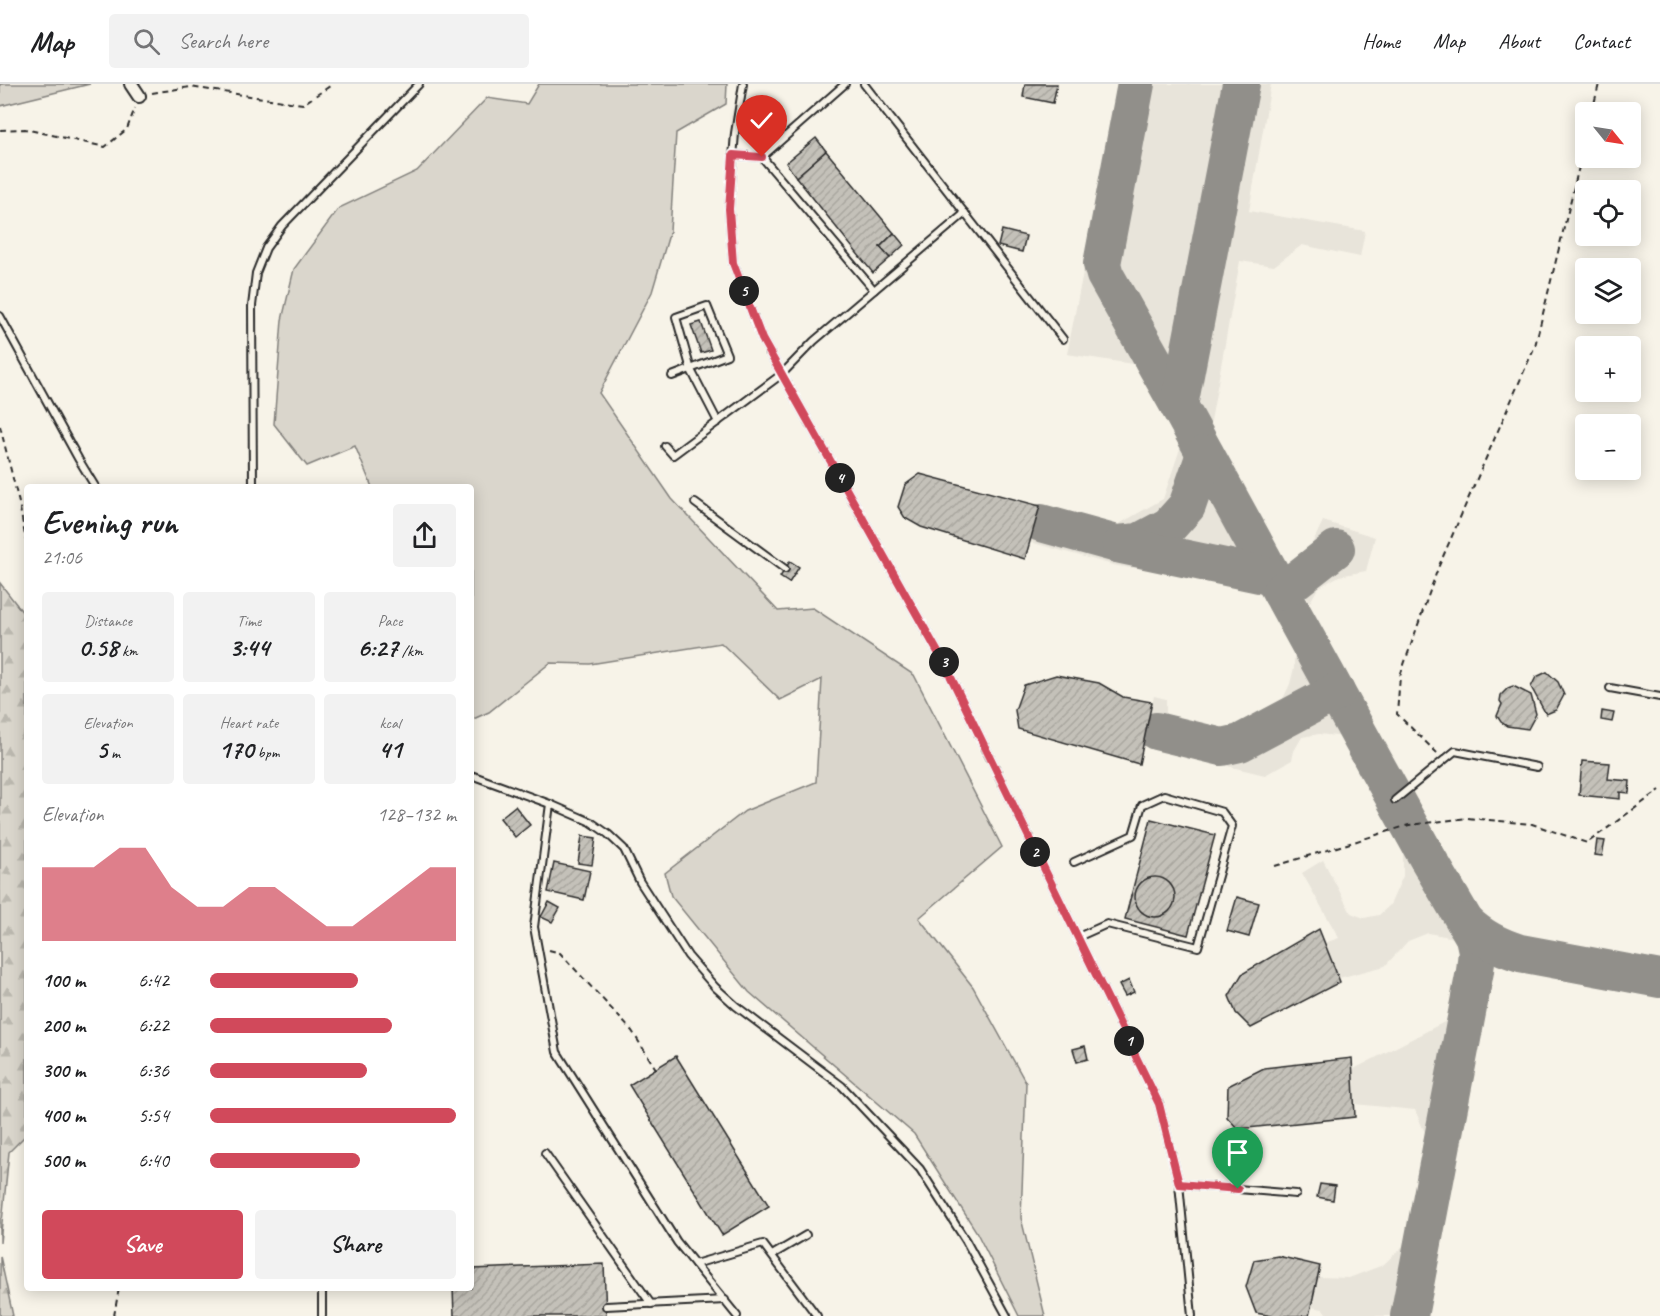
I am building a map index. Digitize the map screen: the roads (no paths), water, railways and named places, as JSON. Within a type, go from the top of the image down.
[{"type":"street","points":[[131,84],[140,96]]},
{"type":"lane","points":[[253,484],[252,306],[256,273],[266,248],[282,226],[419,84]]},
{"type":"lane","points":[[743,84],[735,133],[729,209],[733,263],[762,339],[944,663],[1159,1104],[1179,1184],[1192,1316]]},
{"type":"lane","points":[[733,155],[762,157],[845,84]]},
{"type":"lane","points":[[864,84],[1063,339]]},
{"type":"lane","points":[[762,157],[874,290]]},
{"type":"lane","points":[[664,446],[673,455],[782,374],[814,341],[965,213]]},
{"type":"lane","points":[[672,376],[691,370],[727,356],[707,306],[676,317],[691,370],[718,422]]},
{"type":"lane","points":[[0,316],[94,484]]},
{"type":"lane","points":[[695,503],[785,569]]},
{"type":"lane","points":[[1610,688],[1660,697]]},
{"type":"lane","points":[[1395,800],[1455,751],[1538,767]]},
{"type":"lane","points":[[474,776],[591,822],[624,849],[640,882],[688,956],[715,987],[842,1086],[920,1169],[966,1241],[1007,1316]]},
{"type":"lane","points":[[1074,862],[1133,835],[1142,805],[1164,795],[1222,812],[1233,826],[1198,947],[1107,924],[1078,937]]},
{"type":"lane","points":[[550,804],[534,927],[557,1052],[677,1242],[737,1316]]},
{"type":"lane","points":[[545,1153],[651,1304]]},
{"type":"lane","points":[[1179,1184],[1296,1194]]},
{"type":"lane","points":[[772,1256],[806,1235]]},
{"type":"lane","points":[[695,1264],[763,1244],[817,1316]]},
{"type":"lane","points":[[322,1291],[322,1316]]},
{"type":"lane","points":[[606,1306],[725,1300]]}]
